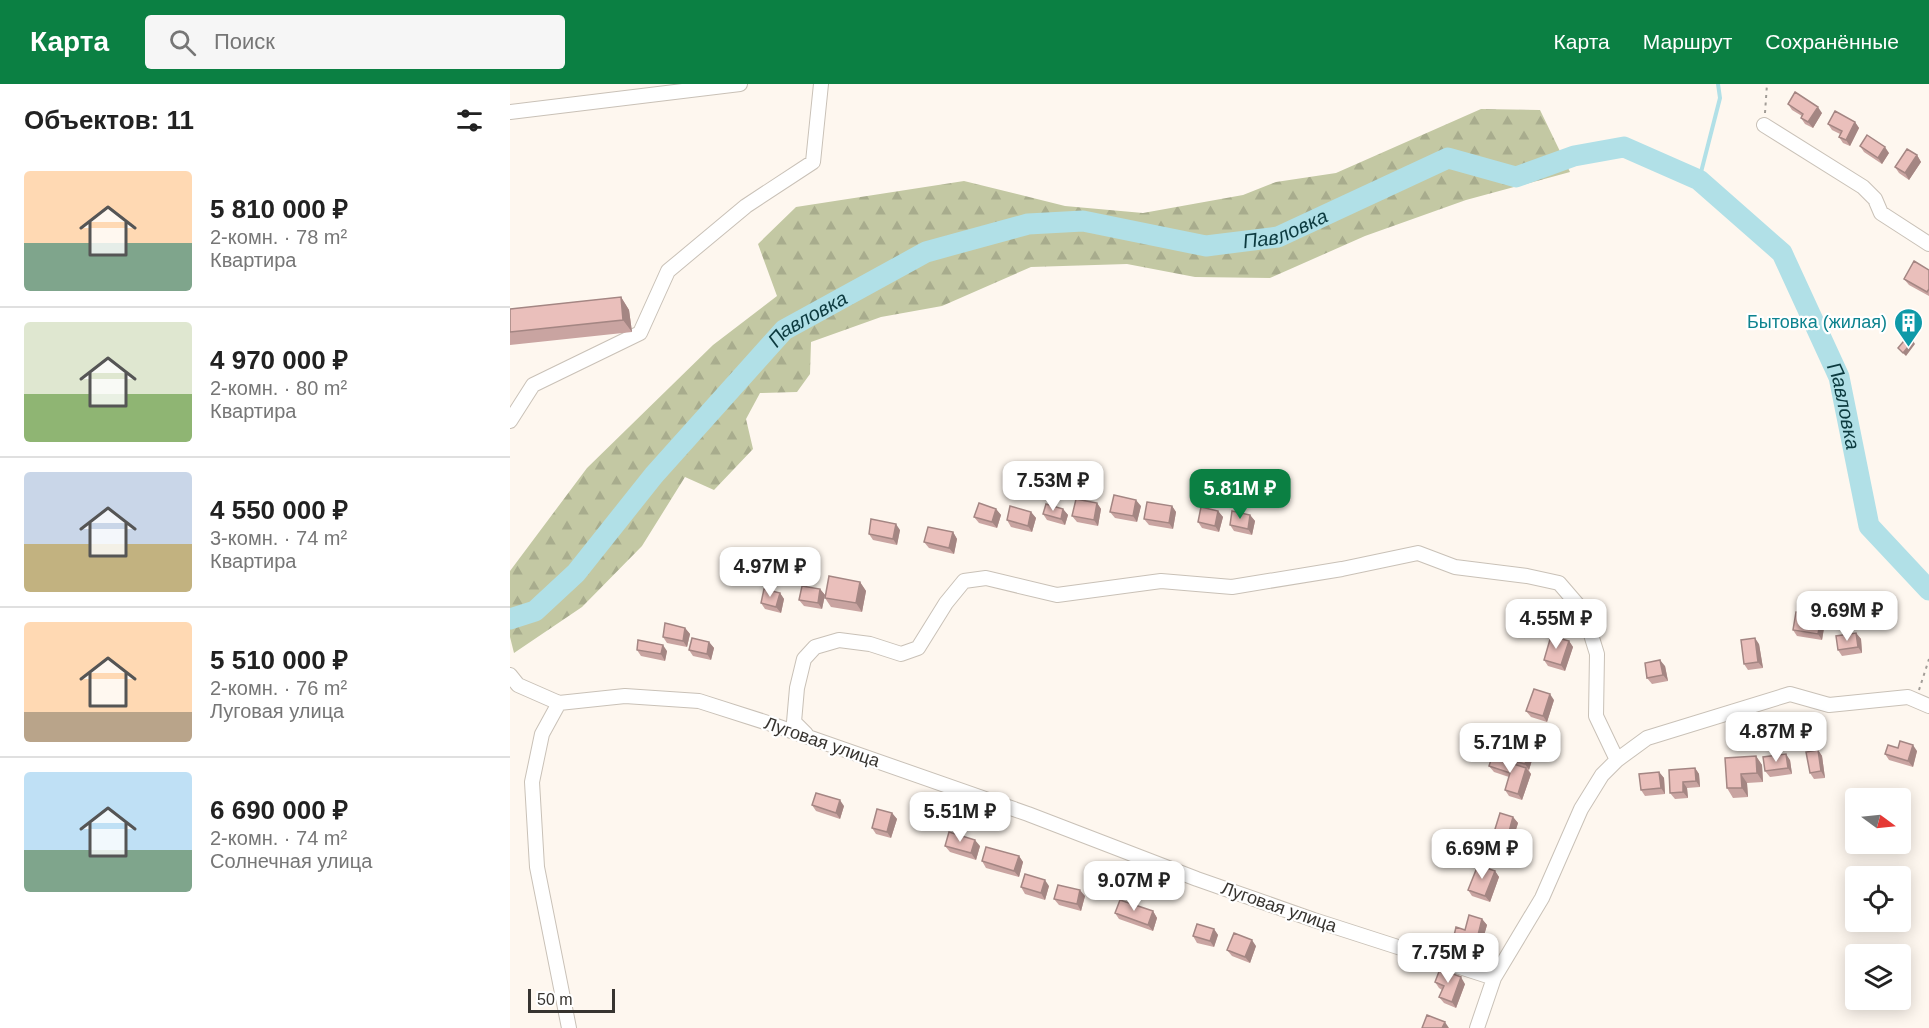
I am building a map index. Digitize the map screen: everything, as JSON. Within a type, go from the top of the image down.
[{"type":"street","points":[[510,112],[740,84]]},
{"type":"street","points":[[510,421],[533,385],[640,333],[669,271],[746,206],[813,162],[821,84]]},
{"type":"street","points":[[1764,125],[1863,187],[1875,199],[1881,213],[1929,243]]},
{"type":"street","points":[[810,738],[794,722],[797,688],[804,659],[815,647],[839,640],[870,644],[901,654],[918,648],[946,603],[964,581],[986,578],[1057,595],[1161,581],[1232,587],[1418,554],[1455,567],[1527,576],[1559,583],[1584,612],[1597,654],[1596,716],[1617,760]]},
{"type":"street","points":[[510,675],[518,684],[559,704],[543,734],[532,782],[537,867],[569,1028]]},
{"type":"street","points":[[1477,1028],[1494,978],[1542,898],[1581,809],[1602,775],[1617,760],[1647,738],[1790,694],[1829,705],[1908,697],[1929,706]]},
{"type":"street","name":"Луговая улица","points":[[559,704],[625,696],[699,701],[1028,814],[1207,882],[1494,978]]},
{"type":"path","points":[[1764,125],[1767,84]]},
{"type":"path","points":[[1914,700],[1922,685],[1929,659]]},
{"type":"green space","points":[[1481,109],[1540,110],[1570,172],[1466,200],[1365,236],[1270,278],[1195,277],[1127,264],[1031,267],[942,306],[881,317],[811,342],[810,374],[797,392],[760,393],[746,419],[753,449],[714,490],[685,477],[642,546],[582,607],[514,653],[510,637],[510,571],[587,468],[713,345],[777,296],[758,244],[796,207],[964,181],[1065,206],[1143,213],[1243,195],[1276,182],[1336,173]]},
{"type":"building","points":[[1795,92],[1818,107],[1808,122],[1801,118],[1803,114],[1788,104]]},
{"type":"building","points":[[1835,111],[1855,122],[1846,140],[1839,137],[1842,131],[1828,124]]},
{"type":"building","points":[[1867,135],[1885,147],[1878,158],[1860,146]]},
{"type":"building","points":[[1907,149],[1917,155],[1905,173],[1895,167]]},
{"type":"building","points":[[1914,261],[1929,270],[1927,292],[1904,279]]},
{"type":"building","points":[[621,297],[623,320],[510,332],[510,309]]},
{"type":"building","points":[[1908,336],[1913,341],[1903,353],[1898,348]]},
{"type":"building","points":[[1114,495],[1136,500],[1133,516],[1110,512]]},
{"type":"building","points":[[1076,499],[1097,503],[1094,520],[1072,516]]},
{"type":"building","points":[[1147,502],[1172,506],[1169,523],[1144,519]]},
{"type":"building","points":[[979,503],[996,509],[992,522],[974,517]]},
{"type":"building","points":[[1046,504],[1063,509],[1061,519],[1043,514]]},
{"type":"building","points":[[1010,506],[1031,512],[1028,526],[1007,520]]},
{"type":"building","points":[[1201,507],[1218,511],[1215,526],[1198,522]]},
{"type":"building","points":[[1232,511],[1250,515],[1248,529],[1230,525]]},
{"type":"building","points":[[871,519],[896,524],[893,539],[869,534]]},
{"type":"building","points":[[928,527],[953,532],[949,548],[924,542]]},
{"type":"building","points":[[829,576],[860,582],[856,603],[825,598]]},
{"type":"building","points":[[802,586],[820,589],[818,603],[799,600]]},
{"type":"building","points":[[764,589],[780,593],[776,607],[761,603]]},
{"type":"building","points":[[1796,612],[1821,616],[1818,634],[1793,630]]},
{"type":"building","points":[[665,623],[685,628],[683,641],[663,637]]},
{"type":"building","points":[[1856,633],[1858,647],[1838,650],[1836,636]]},
{"type":"building","points":[[1551,636],[1569,641],[1561,665],[1544,660]]},
{"type":"building","points":[[692,638],[709,642],[707,654],[689,650]]},
{"type":"building","points":[[1755,638],[1758,662],[1744,664],[1741,640]]},
{"type":"building","points":[[638,640],[663,645],[661,654],[637,650]]},
{"type":"building","points":[[1660,660],[1663,675],[1647,678],[1645,663]]},
{"type":"building","points":[[1534,689],[1550,694],[1543,716],[1526,711]]},
{"type":"building","points":[[1518,737],[1532,741],[1525,764],[1511,760]]},
{"type":"building","points":[[1900,741],[1913,745],[1908,761],[1885,754],[1888,745],[1898,748]]},
{"type":"building","points":[[1818,750],[1821,771],[1810,773],[1806,752]]},
{"type":"building","points":[[1786,754],[1788,768],[1765,771],[1763,757]]},
{"type":"building","points":[[1756,756],[1757,773],[1741,774],[1742,788],[1727,788],[1725,758]]},
{"type":"building","points":[[1492,757],[1526,768],[1518,794],[1505,790],[1510,773],[1489,766]]},
{"type":"building","points":[[1695,768],[1696,781],[1683,782],[1683,792],[1670,793],[1669,770]]},
{"type":"building","points":[[1659,772],[1661,788],[1641,790],[1639,774]]},
{"type":"building","points":[[816,793],[840,800],[836,813],[812,805]]},
{"type":"building","points":[[877,809],[892,813],[887,832],[872,828]]},
{"type":"building","points":[[1500,813],[1513,817],[1505,846],[1491,842]]},
{"type":"building","points":[[949,832],[975,840],[971,853],[945,846]]},
{"type":"building","points":[[986,847],[1019,856],[1014,871],[982,861]]},
{"type":"building","points":[[1478,865],[1495,871],[1485,896],[1468,890]]},
{"type":"building","points":[[1025,874],[1045,880],[1041,893],[1021,887]]},
{"type":"building","points":[[1058,885],[1080,890],[1077,904],[1054,899]]},
{"type":"building","points":[[1120,900],[1153,911],[1148,925],[1115,913]]},
{"type":"building","points":[[1469,915],[1482,919],[1475,947],[1453,940],[1456,927],[1465,930]]},
{"type":"building","points":[[1197,924],[1214,929],[1210,941],[1193,936]]},
{"type":"building","points":[[1234,933],[1252,940],[1245,957],[1227,950]]},
{"type":"building","points":[[1440,969],[1461,977],[1452,1002],[1439,997],[1444,986],[1435,982]]},
{"type":"building","points":[[1427,1015],[1445,1022],[1442,1028],[1422,1028]]},
{"type":"waterway","points":[[1699,180],[1720,98],[1718,84]]},
{"type":"waterway","name":"Павловка","points":[[510,619],[535,611],[576,573],[654,475],[784,330],[926,252],[1028,224],[1083,221],[1206,246],[1278,237],[1448,158],[1516,177],[1574,156],[1624,147],[1699,180],[1782,253],[1839,377],[1869,526],[1929,590]]},
{"type":"place","name":"Бытовка (жилая)","points":[[1908,348]]}]
